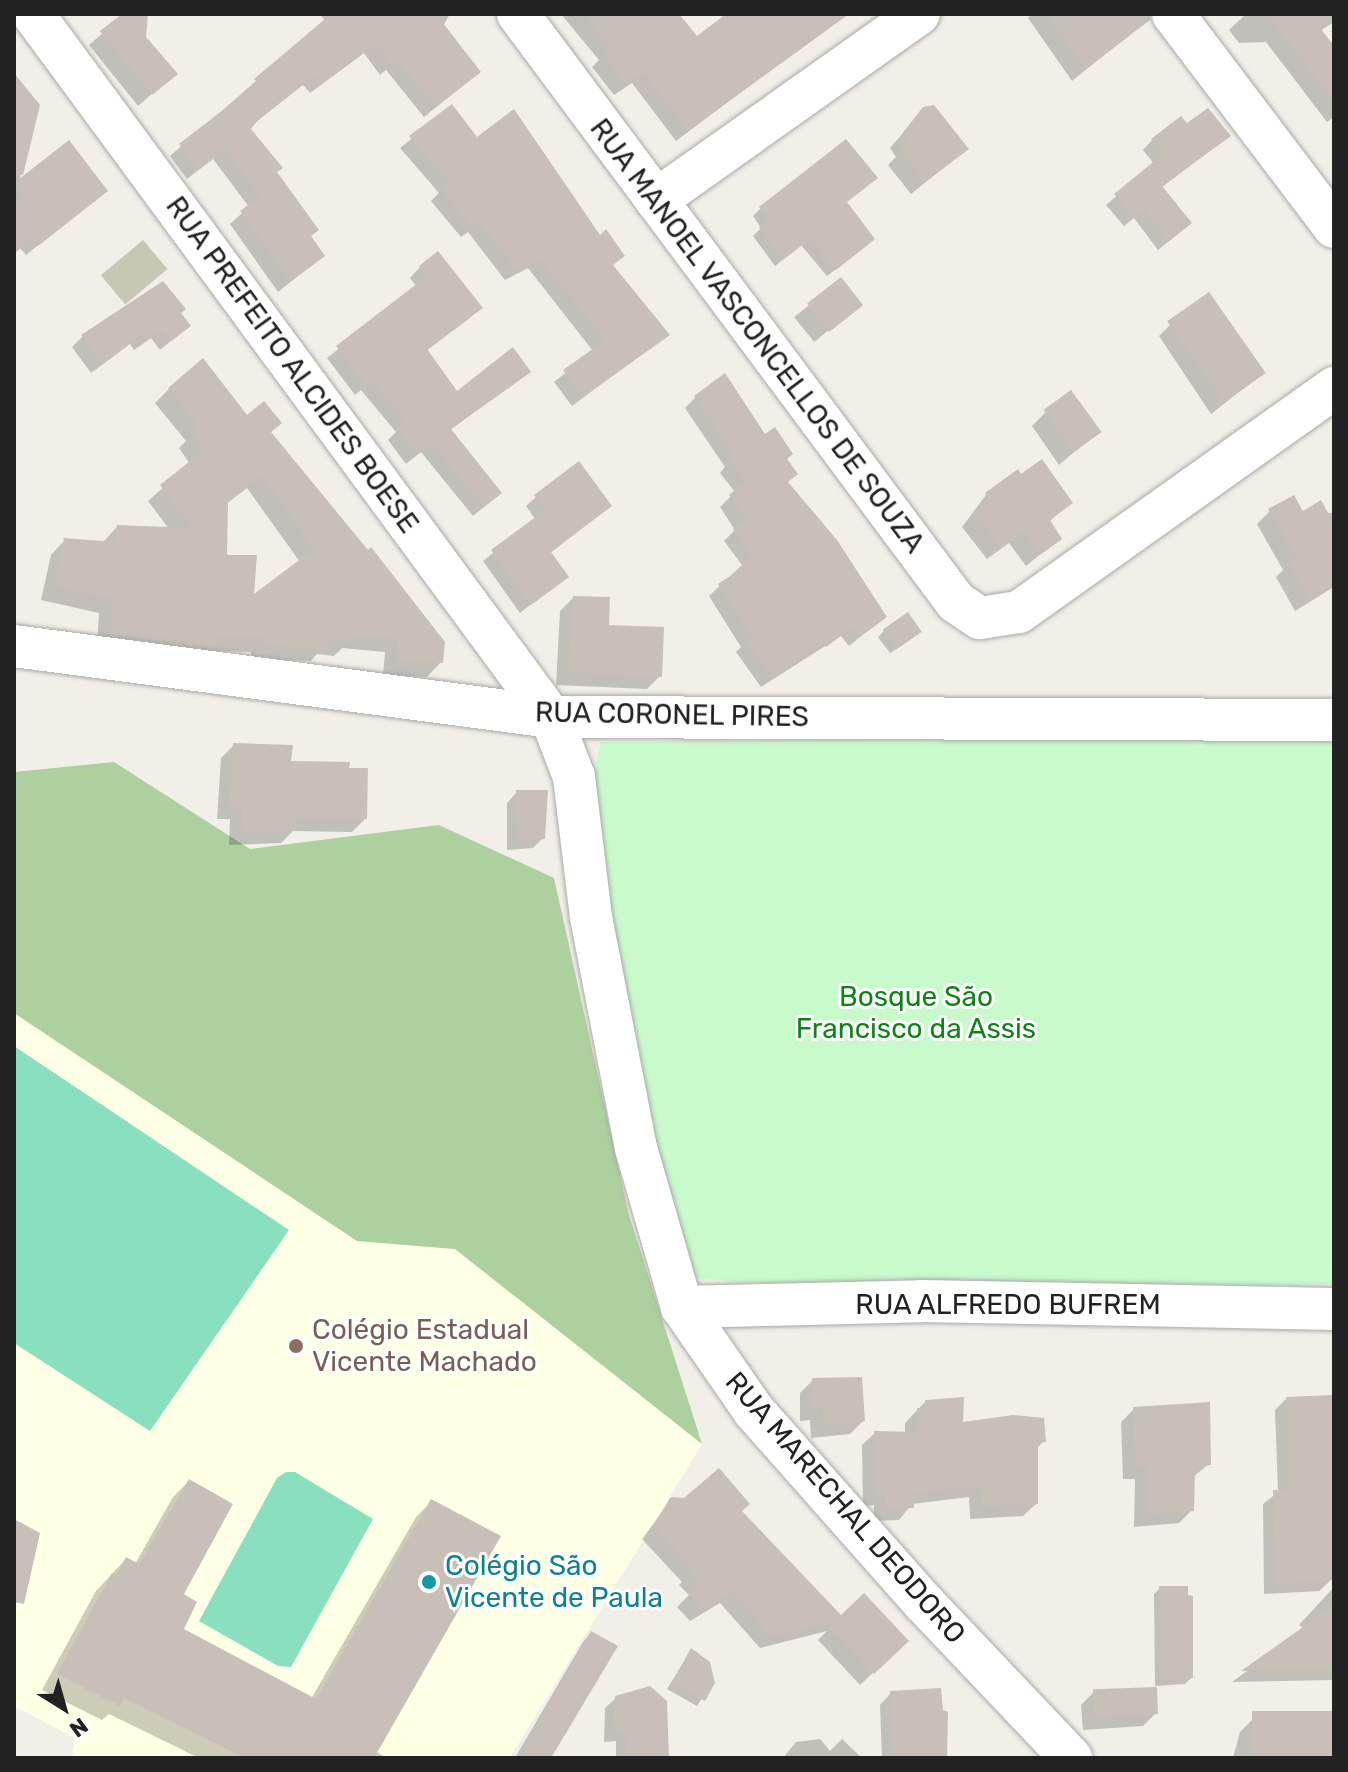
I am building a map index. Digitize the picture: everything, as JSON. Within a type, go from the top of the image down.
[{"type":"street","name":"RUA PREFEITO ALCIDES BOESE","points":[[33,14],[551,717]]},
{"type":"street","name":"RUA MANOEL VASCONCELLOS DE SOUZA","points":[[518,14],[956,602],[980,618],[1019,612],[1334,388]]},
{"type":"street","points":[[656,200],[919,14]]},
{"type":"street","points":[[1173,14],[1334,227]]},
{"type":"street","name":"RUA CORONEL PIRES","points":[[14,646],[551,717],[1334,720]]},
{"type":"street","name":"RUA MARECHAL DEODORO","points":[[551,717],[574,777],[591,917],[636,1148],[682,1307],[754,1411],[924,1603],[1071,1758]]},
{"type":"street","name":"RUA ALFREDO BUFREM","points":[[682,1307],[922,1301],[1334,1309]]},
{"type":"shaded area","points":[[143,240],[167,269],[125,304],[101,275]]},
{"type":"shaded area","name":"Colégio Estadual Vicente Machado","points":[[14,1013],[357,1241],[455,1249],[702,1444],[510,1758],[72,1758],[75,1738],[14,1706]]},
{"type":"green space","name":"Bosque São Francisco da Assis","points":[[1245,736],[1334,741],[1334,1284],[825,1287],[690,1278],[599,915],[593,778],[601,742]]},
{"type":"green space","points":[[114,762],[250,849],[439,825],[554,878],[629,1215],[702,1444],[455,1249],[357,1241],[14,1013],[14,772]]},
{"type":"green space","points":[[14,1046],[289,1230],[150,1431],[14,1343]]},
{"type":"green space","points":[[286,1472],[295,1472],[373,1519],[291,1667],[278,1666],[199,1621],[277,1478]]},
{"type":"building","points":[[122,14],[148,14],[146,37],[178,74],[152,95],[100,31]]},
{"type":"building","points":[[331,14],[436,14],[481,72],[436,107],[398,61],[392,65],[376,44],[322,84],[315,75],[258,120],[251,129],[283,168],[277,172],[319,230],[311,236],[325,256],[290,282],[240,211],[260,196],[225,149],[199,169],[179,144],[258,83],[254,79]]},
{"type":"building","points":[[584,14],[679,14],[697,36],[726,14],[849,14],[688,131],[644,73],[626,85],[602,54],[610,48]]},
{"type":"building","points":[[1047,14],[1150,14],[1150,20],[1086,69]]},
{"type":"building","points":[[1267,14],[1334,14],[1321,29],[1334,46],[1334,102]]},
{"type":"building","points":[[14,73],[40,105],[23,175],[14,174]]},
{"type":"building","points":[[452,104],[477,137],[514,109],[600,235],[606,229],[625,256],[613,265],[670,335],[583,397],[563,370],[604,341],[600,332],[539,259],[517,270],[479,223],[473,228],[440,189],[449,182],[409,136]]},
{"type":"building","points":[[934,105],[969,149],[925,182],[899,151],[908,142],[902,134],[923,107]]},
{"type":"building","points":[[1208,108],[1231,136],[1162,186],[1192,223],[1168,242],[1145,210],[1134,218],[1114,194],[1163,154],[1151,139],[1181,116],[1187,123]]},
{"type":"building","points":[[846,139],[878,178],[847,202],[875,239],[836,270],[810,239],[783,260],[759,227],[768,219],[759,207]]},
{"type":"building","points":[[69,140],[108,191],[38,246],[32,238],[14,254],[14,203],[24,195],[14,183]]},
{"type":"building","points":[[438,251],[483,308],[427,349],[457,391],[513,347],[531,372],[451,429],[502,493],[484,507],[432,443],[417,455],[397,428],[406,422],[373,381],[367,386],[336,346],[427,276],[419,266]]},
{"type":"building","points":[[841,277],[863,305],[829,332],[807,303]]},
{"type":"building","points":[[163,281],[186,309],[181,313],[191,326],[171,341],[162,329],[146,341],[141,335],[103,364],[81,335]]},
{"type":"building","points":[[1209,292],[1266,373],[1224,402],[1167,321]]},
{"type":"building","points":[[203,358],[247,415],[264,401],[282,423],[271,432],[368,550],[371,547],[445,642],[443,663],[396,661],[398,639],[353,635],[350,643],[328,640],[327,647],[265,646],[265,638],[217,637],[215,648],[110,634],[112,599],[54,586],[64,538],[116,542],[117,525],[192,528],[160,485],[204,450],[192,432],[199,426],[168,388]],"holes":[[[262,475],[318,555],[306,555],[254,594],[257,555],[227,555],[228,501]]]},
{"type":"building","points":[[725,373],[765,434],[775,427],[793,454],[787,459],[798,474],[788,482],[837,540],[887,617],[860,637],[853,627],[826,647],[823,643],[772,678],[745,640],[752,636],[718,584],[738,571],[751,553],[733,529],[746,519],[729,495],[745,481],[729,460],[735,456],[694,396]]},
{"type":"building","points":[[1071,390],[1102,432],[1074,452],[1043,410]]},
{"type":"building","points":[[1042,459],[1073,503],[1050,520],[1062,539],[1040,555],[1023,531],[1001,547],[973,513],[990,500],[985,493],[1018,469],[1021,474]]},
{"type":"building","points":[[579,461],[612,506],[551,552],[569,577],[531,605],[491,550],[545,510],[534,495]]},
{"type":"building","points":[[1294,495],[1303,511],[1321,500],[1334,524],[1334,584],[1309,599],[1288,562],[1296,557],[1268,509]]},
{"type":"building","points":[[573,596],[610,597],[609,625],[664,627],[662,677],[568,673]]},
{"type":"building","points":[[908,612],[922,632],[896,649],[883,630]]},
{"type":"building","points":[[233,743],[293,745],[291,761],[350,762],[349,768],[368,768],[367,819],[297,818],[296,830],[241,833],[242,807],[229,807]]},
{"type":"building","points":[[516,790],[548,790],[545,839],[517,841]]},
{"type":"building","points":[[862,1377],[865,1421],[823,1426],[822,1408],[812,1409],[812,1378]]},
{"type":"building","points":[[1334,1395],[1334,1580],[1275,1584],[1273,1490],[1289,1490],[1286,1397]]},
{"type":"building","points":[[964,1397],[963,1422],[1013,1415],[1044,1418],[1046,1442],[1038,1442],[1038,1504],[982,1507],[981,1486],[914,1493],[914,1508],[886,1509],[886,1494],[875,1495],[874,1431],[917,1432],[917,1408],[925,1408],[925,1400]]},
{"type":"building","points":[[1210,1402],[1211,1465],[1195,1466],[1194,1511],[1146,1515],[1147,1467],[1135,1467],[1133,1407]]},
{"type":"building","points":[[719,1468],[750,1504],[742,1511],[841,1615],[864,1593],[909,1641],[874,1674],[828,1627],[834,1621],[772,1637],[733,1592],[703,1610],[688,1593],[700,1582],[690,1572],[693,1569],[653,1526],[671,1497],[684,1498]]},
{"type":"building","name":"Colégio São Vicente de Paula","points":[[189,1479],[233,1504],[184,1594],[197,1602],[184,1629],[316,1699],[431,1499],[501,1536],[374,1758],[245,1758],[124,1698],[120,1706],[57,1674],[112,1573],[116,1576],[126,1557],[139,1564]]},
{"type":"building","points":[[14,1519],[40,1533],[24,1604],[14,1602]]},
{"type":"building","points":[[1159,1586],[1188,1586],[1188,1595],[1193,1596],[1193,1678],[1160,1681]]},
{"type":"building","points":[[1334,1605],[1334,1669],[1241,1671]]},
{"type":"building","points":[[591,1631],[618,1646],[551,1758],[517,1758]]},
{"type":"building","points":[[691,1648],[710,1662],[715,1683],[705,1701],[672,1683]]},
{"type":"building","points":[[650,1686],[667,1701],[669,1758],[626,1758],[625,1732],[613,1732],[615,1696]]},
{"type":"building","points":[[1157,1687],[1158,1714],[1094,1716],[1093,1689]]},
{"type":"building","points":[[941,1688],[943,1710],[948,1712],[947,1758],[893,1758],[890,1691]]},
{"type":"building","points":[[1252,1711],[1334,1711],[1334,1758],[1252,1758]]},
{"type":"place","name":"Colégio Estadual Vicente Machado","points":[[296,1346]]},
{"type":"place","name":"Colégio São Vicente de Paula","points":[[429,1582]]}]
